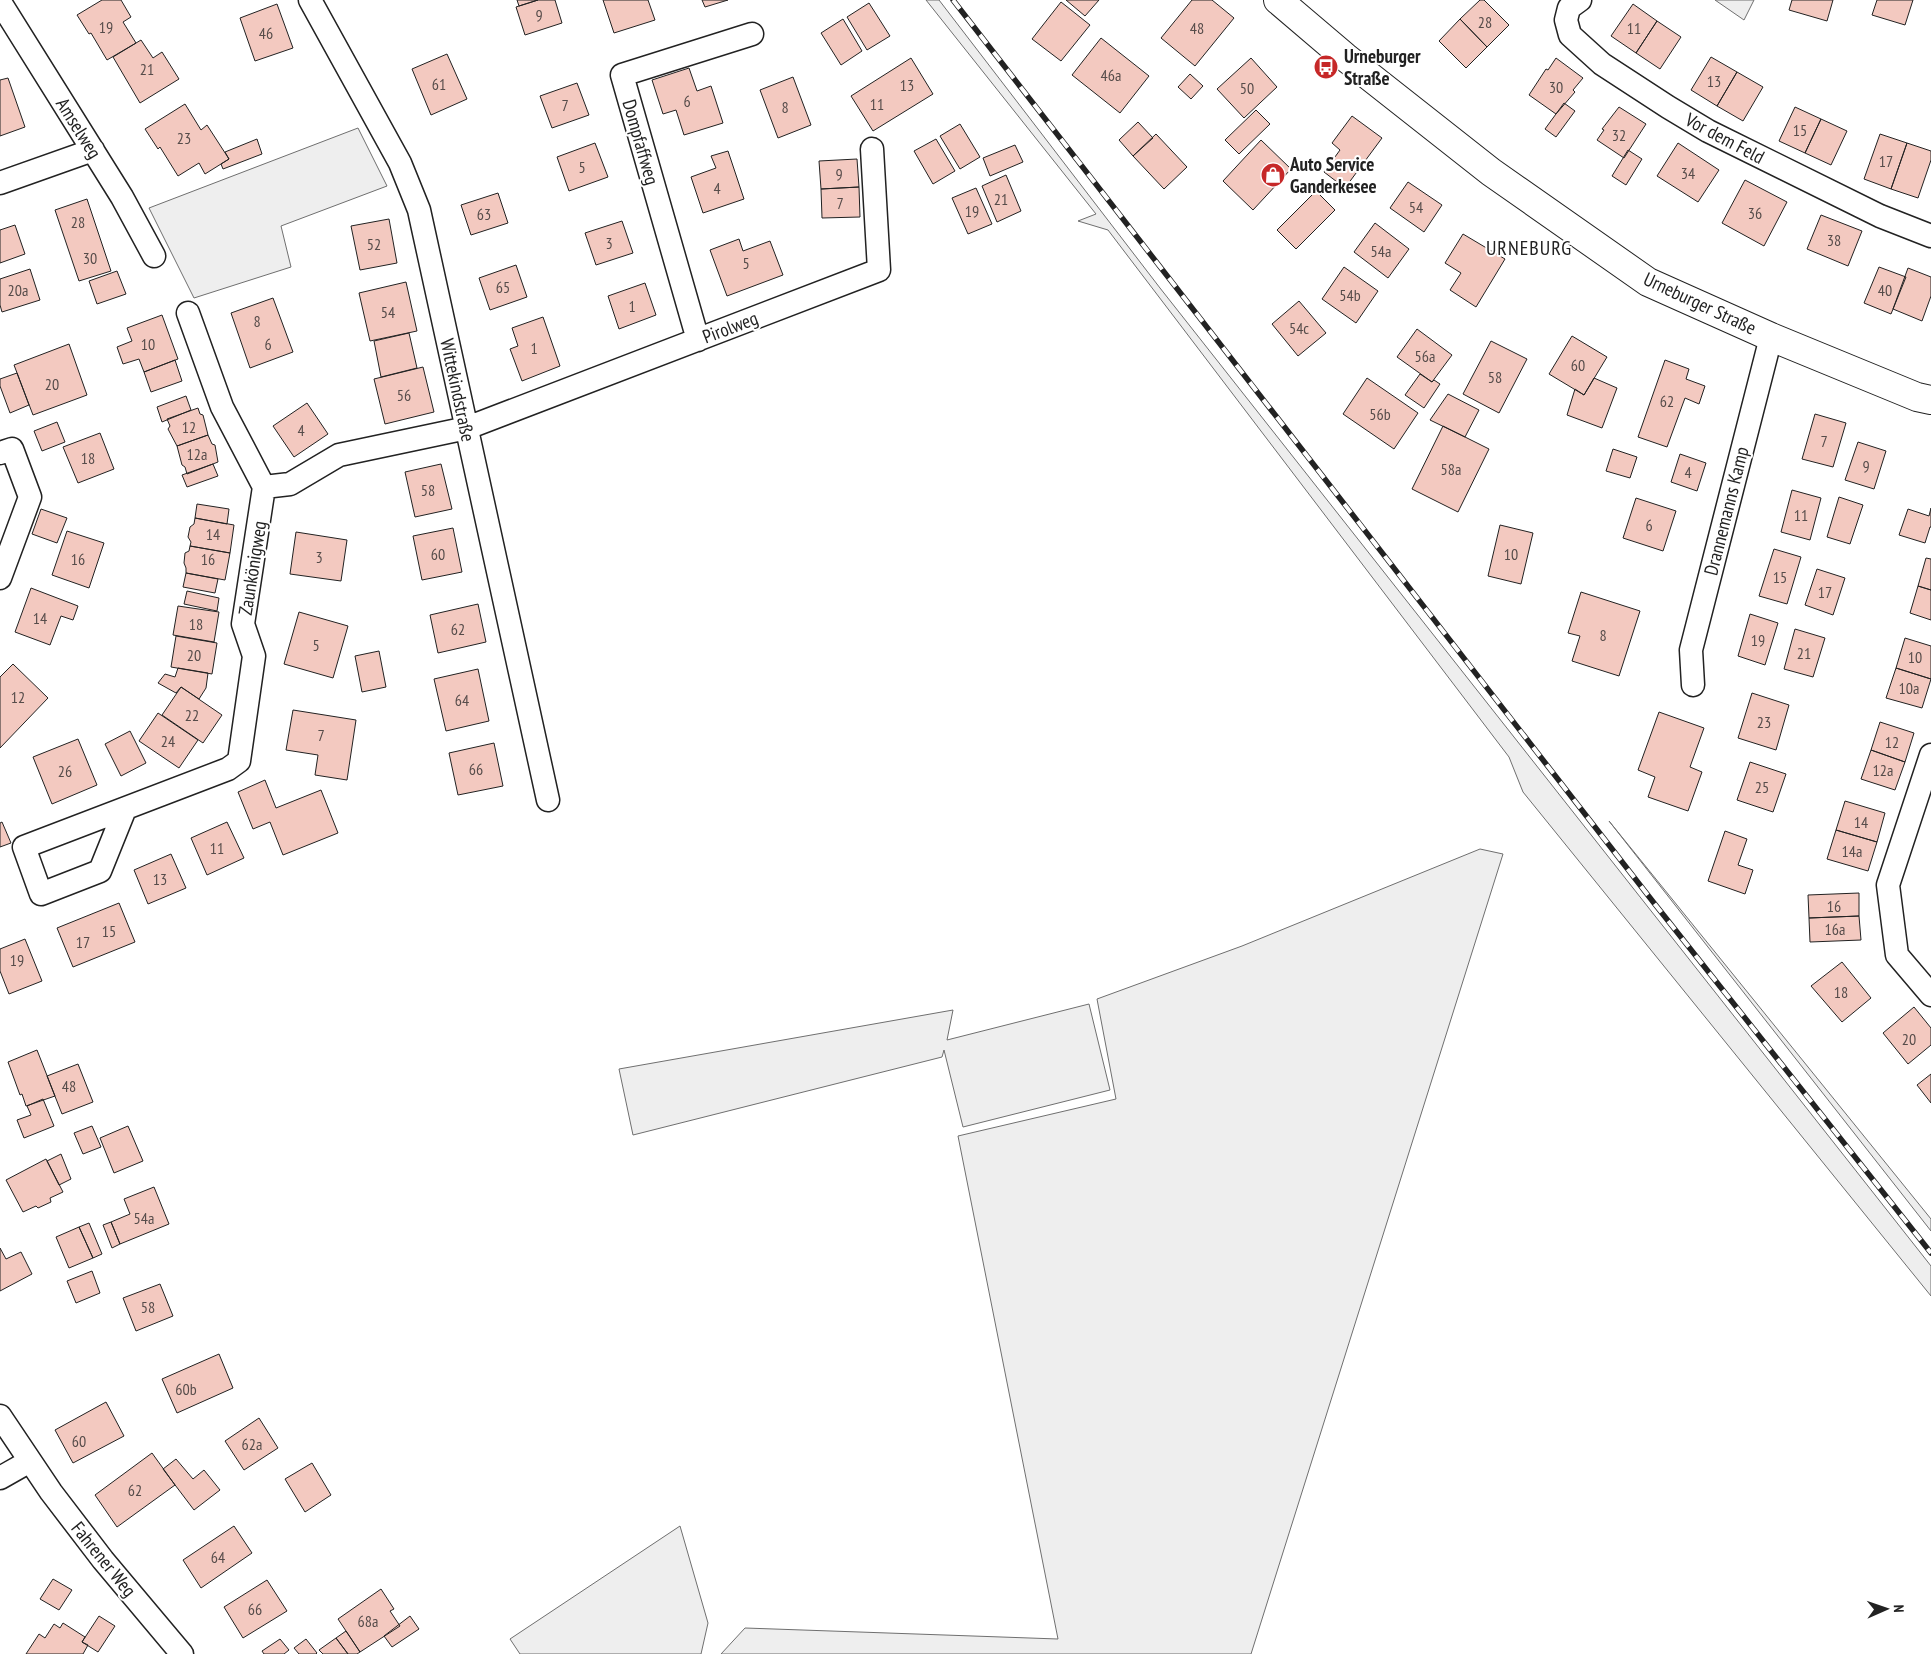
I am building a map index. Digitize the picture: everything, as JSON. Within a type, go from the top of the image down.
[{"type":"street","name":"Wittekindstraße","points":[[310,0],[400,163],[419,210],[548,800]]},
{"type":"street","name":"Urneburger Straße","points":[[1278,0],[1345,57],[1491,172],[1648,282],[1771,337],[1931,400]]},
{"type":"street","name":"Vor dem Feld","points":[[1580,0],[1568,8],[1566,20],[1570,35],[1602,64],[1708,131],[1880,216],[1931,236]]},
{"type":"street","name":"Amselweg","points":[[0,2],[122,197],[154,256]]},
{"type":"street","name":"Dompfaffweg","points":[[698,340],[622,75],[752,34]]},
{"type":"street","name":"Pirolweg","points":[[467,428],[879,270],[872,148]]},
{"type":"street","points":[[0,183],[93,150]]},
{"type":"street","points":[[188,313],[222,407],[264,487],[290,484],[339,455],[467,428]]},
{"type":"street","name":"Drannemanns Kamp","points":[[1693,685],[1691,650],[1771,337]]},
{"type":"street","points":[[0,453],[12,449],[30,498],[1,569]]},
{"type":"street","name":"Zaunkönigweg","points":[[125,809],[100,871],[41,894],[24,848],[228,769],[239,761],[254,656],[243,624],[264,487]]},
{"type":"street","points":[[1931,755],[1888,885],[1897,955],[1931,995]]},
{"type":"street","name":"Fahrener Weg","points":[[0,1416],[51,1492],[103,1560],[182,1654]]},
{"type":"street","points":[[0,1478],[30,1461]]},
{"type":"shaded area","points":[[926,0],[939,0],[1160,288],[1931,1266],[1931,1296],[1523,792],[1509,757],[1108,230],[1078,221],[1096,214]]},
{"type":"shaded area","points":[[1715,0],[1754,0],[1744,20]]},
{"type":"shaded area","points":[[358,128],[387,186],[281,226],[291,267],[194,298],[149,208]]},
{"type":"shaded area","points":[[1609,821],[1931,1219],[1931,1231]]},
{"type":"shaded area","points":[[1480,849],[1503,854],[1251,1654],[721,1654],[745,1628],[1058,1639],[958,1136],[1116,1099],[1097,999],[1242,946]]},
{"type":"shaded area","points":[[1089,1004],[1110,1090],[963,1127],[944,1050],[942,1057],[633,1135],[619,1069],[953,1010],[947,1040]]},
{"type":"shaded area","points":[[680,1526],[708,1623],[701,1654],[520,1654],[510,1639]]},
{"type":"building","points":[[102,0],[121,0],[131,17],[123,22],[136,43],[107,60],[91,33],[89,34],[77,15]]},
{"type":"building","points":[[517,0],[538,0],[519,6]]},
{"type":"building","points":[[538,0],[555,0],[562,23],[525,35],[516,7]]},
{"type":"building","points":[[603,0],[648,0],[655,20],[614,33]]},
{"type":"building","points":[[702,0],[728,0],[705,7]]},
{"type":"building","points":[[1066,0],[1099,0],[1085,16]]},
{"type":"building","points":[[1192,0],[1212,0],[1234,18],[1195,66],[1161,38]]},
{"type":"building","points":[[1480,0],[1484,0],[1509,25],[1487,47],[1460,19]]},
{"type":"building","points":[[1792,0],[1833,0],[1827,21],[1789,10]]},
{"type":"building","points":[[1877,0],[1913,0],[1905,25],[1872,15]]},
{"type":"building","points":[[1061,2],[1090,25],[1061,61],[1032,39]]},
{"type":"building","points":[[869,3],[890,36],[867,50],[847,17]]},
{"type":"building","points":[[277,4],[293,48],[255,61],[240,18]]},
{"type":"building","points":[[1633,4],[1657,21],[1636,53],[1611,36]]},
{"type":"building","points":[[843,19],[862,51],[841,65],[821,33]]},
{"type":"building","points":[[1460,19],[1487,47],[1466,68],[1439,41]]},
{"type":"building","points":[[1657,21],[1681,37],[1660,69],[1636,53]]},
{"type":"building","points":[[1101,38],[1149,76],[1120,113],[1072,75]]},
{"type":"building","points":[[141,40],[153,58],[162,52],[179,79],[140,103],[113,57]]},
{"type":"building","points":[[447,54],[467,99],[431,115],[412,69]]},
{"type":"building","points":[[1711,57],[1737,72],[1717,106],[1691,90]]},
{"type":"building","points":[[911,58],[933,94],[873,131],[851,96]]},
{"type":"building","points":[[1251,58],[1277,87],[1244,118],[1217,89]]},
{"type":"building","points":[[1556,58],[1583,78],[1573,90],[1575,92],[1556,114],[1529,95],[1546,69],[1548,70]]},
{"type":"building","points":[[689,68],[697,91],[711,86],[723,123],[684,135],[676,110],[663,114],[652,80]]},
{"type":"building","points":[[1737,72],[1763,87],[1743,121],[1717,106]]},
{"type":"building","points":[[1190,74],[1203,86],[1191,99],[1178,87]]},
{"type":"building","points":[[793,77],[811,125],[778,138],[760,90]]},
{"type":"building","points":[[8,78],[25,127],[0,136],[0,80]]},
{"type":"building","points":[[577,83],[589,115],[552,128],[540,96]]},
{"type":"building","points":[[1564,103],[1575,111],[1556,137],[1545,129]]},
{"type":"building","points":[[185,104],[201,130],[207,125],[229,159],[205,174],[199,163],[178,176],[160,147],[158,149],[145,129]]},
{"type":"building","points":[[1619,107],[1646,124],[1624,158],[1597,140],[1604,130],[1602,129]]},
{"type":"building","points":[[1795,107],[1821,119],[1805,153],[1779,141]]},
{"type":"building","points":[[1256,110],[1270,124],[1239,154],[1225,140]]},
{"type":"building","points":[[1352,116],[1382,138],[1345,188],[1324,172],[1340,150],[1332,143]]},
{"type":"building","points":[[1821,119],[1847,131],[1831,165],[1805,153]]},
{"type":"building","points":[[1138,122],[1153,138],[1133,156],[1119,140]]},
{"type":"building","points":[[960,124],[980,157],[960,169],[940,136]]},
{"type":"building","points":[[1156,134],[1187,167],[1164,189],[1133,156]]},
{"type":"building","points":[[1880,134],[1907,143],[1891,189],[1864,179]]},
{"type":"building","points":[[257,139],[262,154],[223,169],[221,164],[229,159],[225,152]]},
{"type":"building","points":[[936,139],[955,171],[933,184],[914,151]]},
{"type":"building","points":[[1261,140],[1291,169],[1253,210],[1223,181]]},
{"type":"building","points":[[595,143],[608,177],[569,191],[557,157]]},
{"type":"building","points":[[1678,143],[1719,170],[1698,202],[1657,176]]},
{"type":"building","points":[[1907,143],[1931,151],[1931,160],[1918,198],[1891,189]]},
{"type":"building","points":[[1015,145],[1023,162],[990,176],[983,158]]},
{"type":"building","points":[[1628,150],[1642,159],[1626,185],[1612,176]]},
{"type":"building","points":[[728,151],[744,199],[703,213],[691,177],[716,168],[711,156]]},
{"type":"building","points":[[857,159],[859,187],[821,189],[819,161]]},
{"type":"building","points":[[1006,175],[1021,211],[997,222],[982,186]]},
{"type":"building","points":[[1745,180],[1787,202],[1764,246],[1722,223]]},
{"type":"building","points":[[1408,182],[1442,205],[1424,232],[1390,208]]},
{"type":"building","points":[[859,187],[860,217],[822,218],[821,189]]},
{"type":"building","points":[[976,188],[992,224],[968,234],[952,198]]},
{"type":"building","points":[[1316,191],[1335,210],[1296,249],[1277,230]]},
{"type":"building","points":[[498,193],[508,223],[471,235],[461,205]]},
{"type":"building","points":[[87,199],[111,271],[79,281],[55,210]]},
{"type":"building","points":[[1821,215],[1862,231],[1848,266],[1807,249]]},
{"type":"building","points":[[389,219],[397,263],[360,270],[351,226]]},
{"type":"building","points":[[622,221],[633,253],[596,265],[585,233]]},
{"type":"building","points":[[1375,223],[1409,249],[1388,278],[1354,252]]},
{"type":"building","points":[[15,225],[25,254],[0,263],[0,230]]},
{"type":"building","points":[[1463,234],[1505,259],[1476,307],[1450,290],[1461,273],[1445,263]]},
{"type":"building","points":[[739,239],[743,251],[770,241],[783,275],[727,296],[710,250]]},
{"type":"building","points":[[516,265],[527,297],[490,310],[479,278]]},
{"type":"building","points":[[1344,267],[1378,291],[1356,323],[1322,299]]},
{"type":"building","points":[[1879,267],[1906,277],[1891,314],[1864,303]]},
{"type":"building","points":[[1908,268],[1931,277],[1931,296],[1922,321],[1893,309]]},
{"type":"building","points":[[30,269],[40,300],[2,312],[0,305],[0,279]]},
{"type":"building","points":[[117,271],[126,294],[97,304],[89,281]]},
{"type":"building","points":[[406,282],[417,331],[370,341],[359,293]]},
{"type":"building","points":[[645,283],[656,315],[619,329],[608,296]]},
{"type":"building","points":[[273,298],[293,352],[250,368],[231,313]]},
{"type":"building","points":[[1299,301],[1326,333],[1298,356],[1272,324]]},
{"type":"building","points":[[162,315],[178,359],[144,372],[139,359],[123,364],[117,347],[132,341],[127,328]]},
{"type":"building","points":[[543,317],[560,366],[522,381],[510,349],[518,346],[512,328]]},
{"type":"building","points":[[1417,329],[1452,355],[1432,382],[1397,357]]},
{"type":"building","points":[[409,333],[417,368],[381,377],[374,341]]},
{"type":"building","points":[[1572,336],[1607,357],[1584,395],[1549,374]]},
{"type":"building","points":[[1491,341],[1527,359],[1499,413],[1463,394]]},
{"type":"building","points":[[69,344],[87,395],[33,415],[14,365]]},
{"type":"building","points":[[175,360],[182,381],[151,392],[144,372]]},
{"type":"building","points":[[1665,360],[1689,369],[1686,379],[1705,386],[1699,404],[1685,398],[1667,447],[1638,437]]},
{"type":"building","points":[[423,367],[434,412],[385,424],[374,379]]},
{"type":"building","points":[[17,373],[29,405],[10,413],[0,386],[0,379]]},
{"type":"building","points":[[1420,374],[1432,382],[1434,380],[1440,384],[1424,408],[1405,395]]},
{"type":"building","points":[[1367,378],[1418,413],[1394,449],[1343,414]]},
{"type":"building","points":[[1594,378],[1617,388],[1602,428],[1567,415],[1575,389],[1584,395]]},
{"type":"building","points":[[1448,394],[1479,410],[1465,437],[1430,420]]},
{"type":"building","points":[[186,396],[191,410],[162,422],[157,407]]},
{"type":"building","points":[[307,403],[328,434],[294,457],[273,426]]},
{"type":"building","points":[[198,408],[200,414],[203,415],[208,435],[177,446],[168,429],[170,426],[167,419]]},
{"type":"building","points":[[1815,414],[1846,423],[1833,467],[1802,459]]},
{"type":"building","points":[[57,422],[65,442],[42,451],[34,431]]},
{"type":"building","points":[[1443,426],[1489,449],[1458,512],[1412,489]]},
{"type":"building","points":[[100,433],[114,469],[78,483],[63,447]]},
{"type":"building","points":[[208,435],[212,444],[215,445],[218,462],[187,474],[185,467],[182,465],[177,446]]},
{"type":"building","points":[[1858,442],[1886,451],[1874,489],[1845,480]]},
{"type":"building","points":[[1613,449],[1637,457],[1630,478],[1606,471]]},
{"type":"building","points":[[1680,454],[1706,463],[1697,491],[1671,482]]},
{"type":"building","points":[[213,464],[218,476],[187,487],[182,475]]},
{"type":"building","points":[[441,464],[452,509],[415,517],[405,472]]},
{"type":"building","points":[[1792,490],[1821,498],[1810,540],[1781,532]]},
{"type":"building","points":[[1839,497],[1863,505],[1850,544],[1827,537]]},
{"type":"building","points":[[1636,498],[1676,511],[1663,551],[1623,538]]},
{"type":"building","points":[[197,504],[229,509],[227,524],[195,518]]},
{"type":"building","points":[[1931,508],[1931,527],[1925,543],[1899,535],[1908,509],[1929,516]]},
{"type":"building","points":[[41,509],[67,518],[57,543],[32,534]]},
{"type":"building","points":[[195,518],[234,525],[230,553],[190,546],[191,542],[188,537],[190,527],[194,524]]},
{"type":"building","points":[[1500,525],[1533,533],[1521,584],[1488,576]]},
{"type":"building","points":[[453,528],[462,572],[422,580],[413,536]]},
{"type":"building","points":[[67,531],[104,543],[89,588],[52,575]]},
{"type":"building","points":[[296,532],[347,540],[341,581],[290,574]]},
{"type":"building","points":[[190,546],[230,553],[225,580],[186,573],[185,553],[189,551]]},
{"type":"building","points":[[1774,549],[1801,557],[1787,604],[1759,596]]},
{"type":"building","points":[[1926,558],[1931,559],[1931,590],[1918,586]]},
{"type":"building","points":[[1817,569],[1845,578],[1833,615],[1805,605]]},
{"type":"building","points":[[186,573],[218,579],[215,593],[183,587]]},
{"type":"building","points":[[1918,586],[1931,590],[1931,620],[1910,613]]},
{"type":"building","points":[[31,588],[78,606],[73,620],[61,616],[50,645],[15,632]]},
{"type":"building","points":[[187,591],[219,598],[217,611],[184,604]]},
{"type":"building","points":[[1581,592],[1640,611],[1619,676],[1572,661],[1580,636],[1568,633]]},
{"type":"building","points":[[478,604],[486,642],[438,653],[430,615]]},
{"type":"building","points":[[178,606],[219,612],[214,642],[173,635]]},
{"type":"building","points":[[299,612],[348,626],[333,678],[284,664]]},
{"type":"building","points":[[1750,614],[1778,623],[1765,665],[1738,656]]},
{"type":"building","points":[[1795,629],[1825,638],[1813,677],[1784,669]]},
{"type":"building","points":[[176,636],[217,643],[212,674],[171,667]]},
{"type":"building","points":[[1905,638],[1931,646],[1931,679],[1896,668]]},
{"type":"building","points":[[379,651],[386,687],[362,692],[355,656]]},
{"type":"building","points":[[13,664],[48,698],[0,748],[0,677]]},
{"type":"building","points":[[178,668],[208,673],[206,688],[199,699],[181,687],[176,693],[158,683],[165,674],[175,677]]},
{"type":"building","points":[[1896,668],[1931,679],[1922,708],[1886,698]]},
{"type":"building","points":[[478,669],[489,721],[446,731],[434,679]]},
{"type":"building","points":[[181,687],[222,715],[203,743],[162,715]]},
{"type":"building","points":[[1752,693],[1789,705],[1776,750],[1738,738]]},
{"type":"building","points":[[293,710],[356,720],[347,780],[315,775],[318,755],[286,750]]},
{"type":"building","points":[[1659,712],[1704,728],[1690,767],[1702,772],[1688,811],[1648,797],[1655,777],[1638,770]]},
{"type":"building","points":[[158,713],[198,740],[179,768],[139,741]]},
{"type":"building","points":[[1880,722],[1914,733],[1905,762],[1871,750]]},
{"type":"building","points":[[130,731],[146,763],[121,776],[105,744]]},
{"type":"building","points":[[78,739],[97,785],[52,804],[33,757]]},
{"type":"building","points":[[494,743],[503,786],[458,795],[449,753]]},
{"type":"building","points":[[1871,750],[1905,762],[1895,790],[1861,779]]},
{"type":"building","points":[[1750,762],[1786,774],[1773,812],[1737,800]]},
{"type":"building","points":[[265,780],[276,808],[321,790],[338,833],[283,855],[270,822],[253,829],[238,792]]},
{"type":"building","points":[[1845,801],[1885,813],[1877,842],[1836,830]]},
{"type":"building","points":[[2,822],[11,843],[0,847],[0,823]]},
{"type":"building","points":[[227,822],[244,858],[207,875],[191,838]]},
{"type":"building","points":[[1836,830],[1877,842],[1868,871],[1827,859]]},
{"type":"building","points":[[1725,831],[1747,839],[1738,865],[1753,870],[1745,894],[1708,881]]},
{"type":"building","points":[[171,854],[186,888],[148,904],[134,870]]},
{"type":"building","points":[[1859,893],[1859,916],[1809,918],[1808,895]]},
{"type":"building","points":[[119,903],[135,942],[73,967],[57,928]]},
{"type":"building","points":[[1859,916],[1861,940],[1810,942],[1809,918]]},
{"type":"building","points":[[25,939],[42,981],[9,994],[0,971],[0,949]]},
{"type":"building","points":[[1842,962],[1871,998],[1842,1022],[1811,986]]},
{"type":"building","points":[[1914,1007],[1931,1028],[1931,1045],[1908,1064],[1883,1033]]},
{"type":"building","points":[[37,1050],[55,1096],[26,1106],[8,1062]]},
{"type":"building","points":[[78,1064],[93,1102],[62,1114],[47,1076]]},
{"type":"building","points":[[1931,1074],[1931,1103],[1917,1085]]},
{"type":"building","points":[[43,1099],[54,1126],[24,1138],[17,1120],[31,1115],[27,1106]]},
{"type":"building","points":[[92,1126],[101,1147],[83,1154],[74,1133]]},
{"type":"building","points":[[128,1126],[143,1161],[114,1173],[100,1138]]},
{"type":"building","points":[[61,1154],[71,1179],[59,1185],[47,1161]]},
{"type":"building","points":[[46,1159],[63,1192],[50,1198],[51,1202],[23,1212],[6,1180]]},
{"type":"building","points":[[154,1187],[169,1224],[120,1244],[111,1222],[130,1214],[124,1199]]},
{"type":"building","points":[[111,1222],[120,1244],[112,1248],[103,1225]]},
{"type":"building","points":[[89,1223],[102,1254],[93,1258],[79,1227]]},
{"type":"building","points":[[79,1227],[93,1258],[69,1268],[56,1237]]},
{"type":"building","points":[[0,1248],[6,1259],[21,1252],[32,1274],[0,1291]]},
{"type":"building","points":[[92,1271],[100,1293],[76,1303],[67,1281]]},
{"type":"building","points":[[160,1284],[173,1316],[136,1331],[123,1298]]},
{"type":"building","points":[[219,1354],[233,1388],[177,1413],[162,1379]]},
{"type":"building","points":[[106,1402],[124,1436],[73,1463],[55,1430]]},
{"type":"building","points":[[259,1418],[278,1448],[244,1470],[225,1441]]},
{"type":"building","points":[[152,1453],[175,1485],[117,1527],[95,1495]]},
{"type":"building","points":[[176,1459],[193,1479],[204,1470],[220,1490],[194,1510],[163,1469]]},
{"type":"building","points":[[312,1463],[331,1495],[305,1512],[285,1479]]},
{"type":"building","points":[[234,1526],[252,1553],[201,1588],[183,1560]]},
{"type":"building","points":[[53,1579],[72,1590],[59,1610],[40,1599]]},
{"type":"building","points":[[267,1580],[287,1611],[243,1638],[224,1607]]},
{"type":"building","points":[[381,1589],[394,1609],[390,1611],[400,1626],[360,1652],[338,1619]]},
{"type":"building","points":[[99,1616],[115,1626],[98,1652],[82,1642]]},
{"type":"building","points":[[410,1616],[419,1629],[392,1647],[384,1636]]},
{"type":"building","points":[[63,1623],[85,1637],[82,1642],[88,1645],[83,1654],[26,1654],[39,1634],[45,1638],[54,1624],[60,1628]]},
{"type":"building","points":[[346,1631],[360,1652],[357,1654],[348,1654],[336,1638]]},
{"type":"building","points":[[336,1638],[348,1654],[323,1654],[319,1650]]},
{"type":"building","points":[[280,1639],[289,1650],[284,1654],[264,1654],[262,1651]]},
{"type":"building","points":[[306,1639],[316,1654],[299,1654],[294,1648]]},
{"type":"railway","points":[[953,0],[1654,903],[1931,1253]]},
{"type":"place","name":"Urneburger Straße","points":[[1326,67]]},
{"type":"place","name":"Auto Service Ganderkesee","points":[[1273,175]]},
{"type":"district","name":"URNEBURG","points":[[1529,248]]}]
